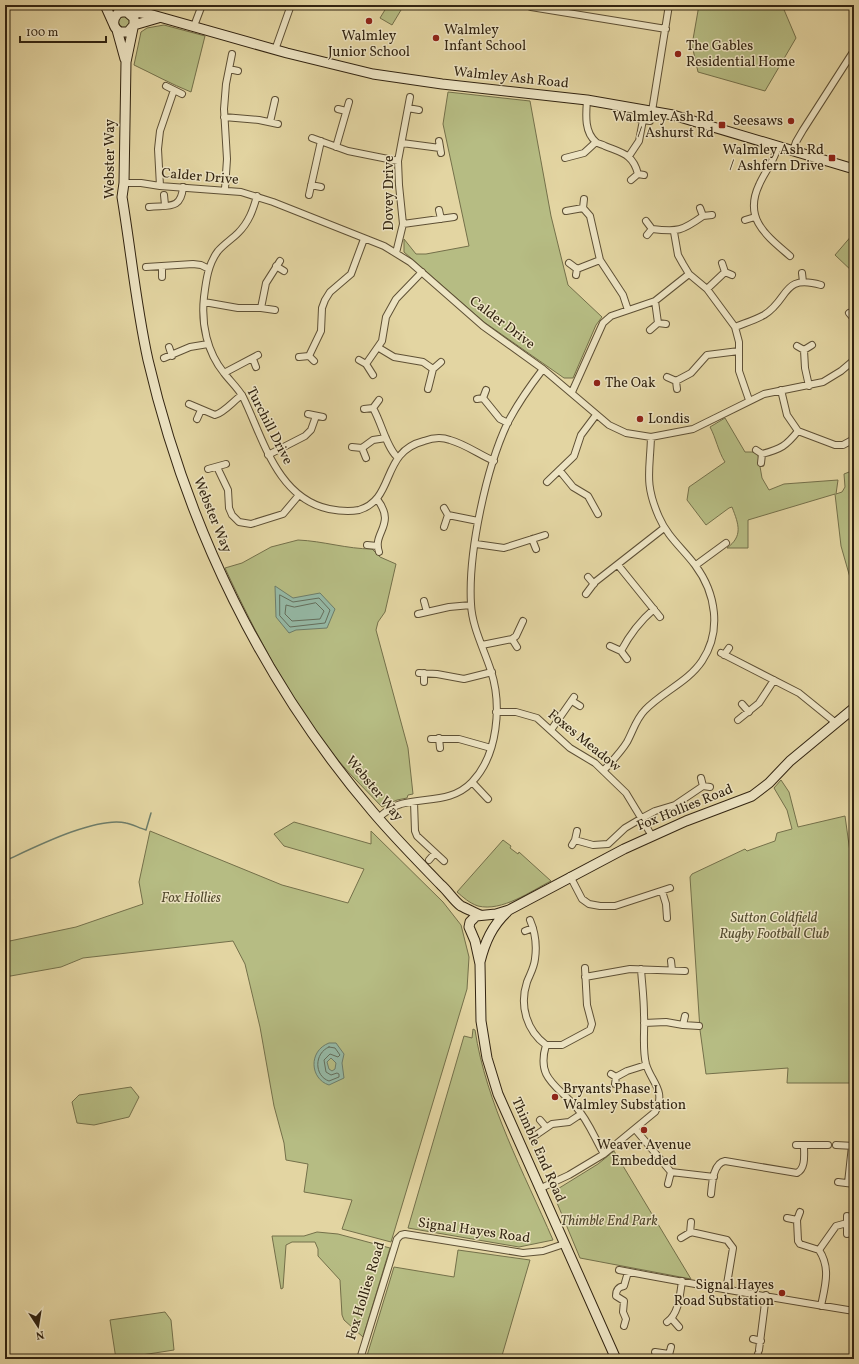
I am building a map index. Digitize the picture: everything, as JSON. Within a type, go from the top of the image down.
[{"type":"street","points":[[105,5],[116,28],[124,33],[133,27],[134,18],[126,10],[115,17],[116,28]]},
{"type":"street","name":"Walmley Ash Road","points":[[110,5],[194,26],[275,50],[380,75],[586,100],[652,111],[693,120],[854,169]]},
{"type":"street","points":[[194,26],[202,5]]},
{"type":"street","points":[[275,50],[291,5]]},
{"type":"street","points":[[652,111],[669,5]]},
{"type":"street","points":[[531,7],[666,30]]},
{"type":"street","name":"Walmley Ash Road","points":[[133,27],[150,19],[163,18]]},
{"type":"street","name":"Webster Way","points":[[133,27],[126,62],[124,183],[122,197],[138,311],[148,358],[168,437],[195,513],[228,591],[272,671],[320,745],[378,818],[460,905],[471,932]]},
{"type":"street","name":"Webster Way","points":[[116,28],[126,62]]},
{"type":"street","points":[[793,151],[803,130],[853,52]]},
{"type":"street","points":[[224,189],[227,158],[224,117],[232,54]]},
{"type":"street","points":[[229,69],[238,71]]},
{"type":"street","points":[[166,86],[182,94]]},
{"type":"street","points":[[160,186],[158,149],[160,132],[174,90]]},
{"type":"street","name":"Dovey Drive","points":[[396,253],[401,239],[403,224],[398,161],[410,97]]},
{"type":"street","points":[[270,122],[275,100]]},
{"type":"street","points":[[586,100],[585,117],[587,125],[596,142],[629,156],[633,160],[641,175],[631,180]]},
{"type":"street","points":[[336,147],[349,102]]},
{"type":"street","points":[[408,108],[419,110]]},
{"type":"street","points":[[338,109],[346,111]]},
{"type":"street","points":[[224,117],[278,124]]},
{"type":"street","points":[[629,156],[639,141],[644,120]]},
{"type":"street","points":[[312,138],[348,151],[398,161]]},
{"type":"street","points":[[402,143],[441,151],[439,141]]},
{"type":"street","points":[[309,195],[321,142]]},
{"type":"street","points":[[565,158],[581,155],[596,142]]},
{"type":"street","points":[[778,146],[774,160],[758,186],[755,199],[755,218],[760,228],[766,235],[790,256]]},
{"type":"street","points":[[581,155],[583,162]]},
{"type":"street","name":"Calder Drive","points":[[124,183],[224,189],[257,196],[396,253],[422,272],[483,326],[543,369],[572,392],[596,415],[609,425],[626,433],[651,437],[693,429],[749,400],[781,390],[809,386],[822,382],[838,373],[854,360]]},
{"type":"street","points":[[311,185],[321,187]]},
{"type":"street","points":[[150,207],[180,202],[183,187]]},
{"type":"street","points":[[164,195],[166,205]]},
{"type":"street","name":"Turchill Drive","points":[[257,196],[248,222],[222,247],[209,269],[203,313],[208,344],[216,362],[242,395],[268,454],[284,479],[299,495],[322,507],[339,511],[359,510],[377,499],[383,492],[397,457],[414,444],[441,438],[459,443],[494,461]]},
{"type":"street","points":[[584,199],[583,208],[590,216],[600,260],[623,295],[628,310]]},
{"type":"street","points":[[566,211],[583,208]]},
{"type":"street","points":[[700,208],[703,216]]},
{"type":"street","points":[[440,210],[441,219]]},
{"type":"street","points":[[646,221],[652,229],[674,232],[689,226],[703,216],[712,215]]},
{"type":"street","points":[[403,224],[454,217]]},
{"type":"street","points":[[745,220],[755,218]]},
{"type":"street","points":[[647,235],[652,229]]},
{"type":"street","points":[[674,232],[678,255],[689,274],[707,289],[736,328],[741,378],[749,400]]},
{"type":"street","points":[[309,356],[321,331],[322,308],[325,300],[330,292],[351,274],[364,239]]},
{"type":"street","points":[[570,263],[577,272],[600,260]]},
{"type":"street","points":[[722,263],[725,272],[732,275]]},
{"type":"street","points":[[146,267],[193,264],[201,265],[209,269]]},
{"type":"street","points":[[262,308],[266,283],[278,264],[284,271]]},
{"type":"street","points":[[162,266],[162,277]]},
{"type":"street","points":[[366,364],[382,341],[386,317],[402,291],[422,272]]},
{"type":"street","points":[[707,289],[725,272]]},
{"type":"street","points":[[802,272],[803,282]]},
{"type":"street","points":[[572,392],[603,323],[611,316],[655,301],[689,274]]},
{"type":"street","points":[[736,328],[764,315],[774,307],[788,288],[803,282],[821,285]]},
{"type":"street","points":[[655,301],[658,323]]},
{"type":"street","points":[[204,302],[238,308],[262,308],[275,310]]},
{"type":"street","points":[[849,312],[854,319]]},
{"type":"street","points":[[650,330],[658,323],[666,324]]},
{"type":"street","points":[[164,358],[172,356],[190,347],[208,344]]},
{"type":"street","points":[[804,350],[812,345]]},
{"type":"street","points":[[797,346],[804,350]]},
{"type":"street","points":[[169,347],[172,356]]},
{"type":"street","points":[[378,348],[397,359],[423,362],[432,369]]},
{"type":"street","points":[[804,350],[805,368],[809,386]]},
{"type":"street","points":[[667,377],[676,381],[691,374],[707,355],[739,351]]},
{"type":"street","points":[[299,357],[309,356]]},
{"type":"street","points":[[309,356],[314,361]]},
{"type":"street","points":[[224,373],[238,364],[256,357],[256,367]]},
{"type":"street","points":[[359,360],[366,364],[373,375]]},
{"type":"street","points":[[428,389],[432,369],[441,362]]},
{"type":"street","points":[[378,818],[396,806],[443,798],[452,795],[472,782],[480,771],[491,748],[496,712],[495,688],[492,672],[482,645],[471,605],[471,581],[478,521],[494,461],[508,423],[521,399],[543,369]]},
{"type":"street","points":[[676,381],[677,389]]},
{"type":"street","points":[[486,390],[480,399],[500,419],[508,423]]},
{"type":"street","points":[[781,390],[787,415],[798,431],[835,445],[843,445],[854,439]]},
{"type":"street","points":[[189,404],[215,415],[219,414],[242,395]]},
{"type":"street","points":[[364,409],[373,408],[379,400]]},
{"type":"street","points":[[373,408],[383,426],[389,448],[397,457]]},
{"type":"street","points":[[197,418],[201,410]]},
{"type":"street","points":[[268,454],[305,436],[311,430],[319,417],[308,414]]},
{"type":"street","points":[[547,482],[574,456],[581,435],[596,415]]},
{"type":"street","points":[[756,450],[762,454],[778,450],[788,444],[798,431]]},
{"type":"street","points":[[604,770],[621,751],[645,709],[695,670],[708,650],[713,632],[715,612],[709,590],[696,565],[664,528],[655,507],[649,487],[648,471],[651,437]]},
{"type":"street","points":[[352,447],[362,448],[373,440],[386,438]]},
{"type":"street","points":[[362,448],[366,458]]},
{"type":"street","points":[[761,463],[762,454]]},
{"type":"street","points":[[208,469],[226,464]]},
{"type":"street","points":[[217,467],[228,490],[229,508],[232,515],[239,522],[251,524],[278,516],[289,508],[299,495]]},
{"type":"street","points":[[560,471],[573,487],[584,492],[598,514]]},
{"type":"street","points":[[367,545],[378,549],[386,519],[383,506],[377,499]]},
{"type":"street","points":[[444,508],[448,515],[444,527]]},
{"type":"street","points":[[448,515],[478,521]]},
{"type":"street","points":[[586,594],[594,584],[664,528]]},
{"type":"street","points":[[476,544],[504,548],[545,536]]},
{"type":"street","points":[[532,539],[536,549]]},
{"type":"street","points":[[696,565],[726,543]]},
{"type":"street","points":[[721,548],[723,555]]},
{"type":"street","points":[[618,566],[660,617]]},
{"type":"street","points":[[588,577],[594,584]]},
{"type":"street","points":[[424,601],[427,612]]},
{"type":"street","points":[[418,614],[449,607],[471,605]]},
{"type":"street","points":[[620,651],[630,633],[640,621],[654,609]]},
{"type":"street","points":[[482,645],[512,639],[516,636],[523,621]]},
{"type":"street","points":[[512,639],[517,647]]},
{"type":"street","points":[[610,646],[620,651],[627,659]]},
{"type":"street","points":[[729,648],[723,654],[807,698],[836,724]]},
{"type":"street","points":[[424,682],[421,673],[464,680],[492,672]]},
{"type":"street","points":[[738,720],[749,712],[765,696],[774,680]]},
{"type":"street","points":[[551,730],[573,699],[580,706]]},
{"type":"street","points":[[742,704],[749,712]]},
{"type":"street","name":"Fox Hollies Road","points":[[482,915],[496,914],[509,910],[570,876],[652,836],[752,796],[854,708]]},
{"type":"street","name":"Foxes Meadow","points":[[496,712],[516,712],[533,716],[570,748],[586,756],[604,770],[626,793],[652,836]]},
{"type":"street","points":[[439,738],[440,748]]},
{"type":"street","points":[[431,739],[459,739],[491,748]]},
{"type":"street","points":[[701,778],[703,786]]},
{"type":"street","points":[[472,782],[488,799]]},
{"type":"street","points":[[577,831],[574,842],[593,845],[608,844],[626,828],[642,818],[655,811],[676,805],[703,786],[710,787]]},
{"type":"street","points":[[414,802],[415,830],[417,836],[444,861]]},
{"type":"street","points":[[429,860],[435,853]]},
{"type":"street","points":[[570,876],[582,898],[589,904],[600,906],[615,906],[670,888]]},
{"type":"street","points":[[662,891],[666,904],[667,918]]},
{"type":"street","name":"Webster Way","points":[[460,905],[482,915]]},
{"type":"street","name":"Fox Hollies Road","points":[[491,932],[509,910]]},
{"type":"street","points":[[482,915],[491,920],[491,932],[481,938],[471,932],[470,923],[472,918],[482,915]]},
{"type":"street","points":[[530,920],[534,928],[536,939],[535,959],[527,983],[524,1004],[525,1013],[532,1033],[546,1046]]},
{"type":"street","points":[[525,931],[534,928]]},
{"type":"street","name":"Thimble End Road","points":[[471,932],[480,964],[481,1021],[487,1058],[498,1094],[616,1359]]},
{"type":"street","name":"Thimble End Road","points":[[480,964],[491,932]]},
{"type":"street","points":[[672,961],[672,970]]},
{"type":"street","points":[[546,1046],[562,1044],[590,1030],[592,1024],[587,1005],[585,968]]},
{"type":"street","points":[[585,977],[641,969],[685,971]]},
{"type":"street","points":[[539,1188],[569,1175],[604,1154],[655,1112],[660,1102],[658,1088],[646,1065],[644,1054],[641,969]]},
{"type":"street","points":[[683,1025],[685,1016]]},
{"type":"street","points":[[644,1023],[666,1022],[699,1026]]},
{"type":"street","points":[[546,1046],[543,1056],[545,1074],[556,1088],[576,1107],[604,1154]]},
{"type":"street","points":[[615,1084],[614,1076],[646,1065]]},
{"type":"street","points":[[536,1135],[546,1127],[558,1122],[569,1122],[581,1114]]},
{"type":"street","points":[[540,1120],[546,1127]]},
{"type":"street","points":[[635,1129],[671,1172],[714,1178]]},
{"type":"street","points":[[796,1145],[828,1145]]},
{"type":"street","points":[[836,1145],[853,1146],[851,1184],[838,1182]]},
{"type":"street","points":[[711,1194],[717,1165],[725,1161],[797,1173],[800,1171],[803,1164],[804,1146]]},
{"type":"street","points":[[668,1184],[671,1172]]},
{"type":"street","points":[[800,1212],[797,1220],[797,1235],[799,1243],[819,1250],[827,1268],[821,1306]]},
{"type":"street","points":[[847,1216],[847,1234]]},
{"type":"street","points":[[787,1218],[797,1220]]},
{"type":"street","points":[[681,1238],[690,1232],[692,1222]]},
{"type":"street","points":[[819,1250],[836,1226],[847,1223]]},
{"type":"street","points":[[690,1232],[727,1240],[730,1242],[733,1248],[726,1290]]},
{"type":"street","name":"Fox Hollies Road","points":[[360,1359],[397,1239],[402,1234]]},
{"type":"street","name":"Signal Hayes Road","points":[[402,1234],[524,1253],[543,1251],[564,1244]]},
{"type":"street","points":[[619,1270],[726,1290],[854,1311]]},
{"type":"street","points":[[624,1326],[626,1319],[623,1312],[624,1302],[616,1296],[616,1292],[618,1288],[624,1286],[628,1272]]},
{"type":"street","points":[[679,1327],[670,1320],[679,1301],[682,1281]]},
{"type":"street","points":[[758,1354],[766,1296]]},
{"type":"street","points":[[753,1339],[761,1341]]},
{"type":"street","points":[[655,1352],[668,1357],[671,1346]]},
{"type":"green space","points":[[388,5],[404,5],[392,25],[380,18]]},
{"type":"green space","points":[[699,5],[782,5],[796,38],[765,91],[698,72],[692,45]]},
{"type":"green space","points":[[122,16],[126,16],[130,22],[126,28],[122,28],[118,24],[118,20]]},
{"type":"green space","points":[[164,25],[205,36],[191,92],[134,65],[141,32],[147,28]]},
{"type":"green space","points":[[448,92],[530,101],[551,216],[568,285],[602,317],[596,325],[573,378],[564,378],[484,322],[404,252],[404,239],[416,254],[426,254],[469,246],[443,124]]},
{"type":"green space","points":[[853,234],[854,235],[854,273],[835,255]]},
{"type":"green space","points":[[725,418],[745,452],[756,452],[758,455],[762,478],[769,490],[784,484],[838,480],[836,494],[842,492],[845,487],[844,474],[854,470],[854,585],[851,581],[841,546],[835,494],[748,520],[748,548],[727,548],[736,539],[738,530],[738,525],[732,507],[706,525],[687,500],[689,487],[725,462],[710,427]]},
{"type":"green space","points":[[298,540],[353,548],[372,549],[380,557],[396,564],[385,612],[378,622],[376,630],[408,748],[413,794],[408,795],[407,798],[397,800],[382,807],[338,760],[321,738],[290,692],[262,643],[225,568],[242,563],[271,547]]},
{"type":"green space","name":"Sutton Coldfield Rugby Football Club","points":[[781,780],[789,792],[798,827],[845,816],[854,881],[854,1083],[787,1083],[788,1068],[706,1074],[700,1030],[690,877],[692,874],[745,849],[747,851],[775,841],[777,833],[792,829],[787,810],[774,788]]},
{"type":"green space","name":"Fox Hollies","points":[[294,822],[371,844],[371,831],[443,902],[461,925],[469,957],[467,989],[391,1242],[342,1229],[352,1200],[304,1192],[308,1164],[286,1160],[284,1143],[274,1106],[260,1027],[245,964],[233,941],[83,958],[61,967],[5,977],[5,942],[76,927],[143,904],[139,882],[150,831],[282,885],[348,903],[364,869],[284,846],[274,834]]},
{"type":"green space","points":[[503,840],[511,846],[510,848],[518,854],[519,852],[551,881],[516,900],[497,906],[487,907],[475,905],[466,900],[457,892]]},
{"type":"green space","points":[[473,1029],[475,1030],[480,1057],[497,1111],[518,1163],[553,1240],[519,1247],[408,1228],[464,1036],[472,1038]]},
{"type":"green space","points":[[131,1087],[139,1097],[129,1117],[94,1125],[77,1123],[72,1102],[79,1095]]},
{"type":"green space","name":"Thimble End Park","points":[[614,1151],[691,1279],[580,1258],[555,1198],[556,1190],[598,1164]]},
{"type":"green space","points":[[317,1232],[338,1234],[390,1248],[363,1337],[344,1320],[342,1315],[340,1280],[318,1256],[318,1249],[315,1242],[292,1242],[286,1245],[283,1288],[281,1289],[272,1236],[304,1236]]},
{"type":"green space","points":[[458,1250],[530,1260],[501,1359],[366,1359],[394,1267],[454,1277]]},
{"type":"green space","points":[[165,1312],[171,1320],[174,1350],[116,1359],[110,1320]]},
{"type":"water","points":[[275,586],[293,598],[320,593],[335,609],[327,628],[296,630],[289,633],[276,617]]},
{"type":"water","points":[[329,1043],[336,1043],[344,1054],[342,1063],[344,1078],[329,1085],[318,1077],[315,1071],[315,1058],[317,1052]],"holes":[[[331,1058],[336,1063],[335,1069],[332,1071],[329,1069],[327,1062]]]},
{"type":"waterway","points":[[5,861],[65,834],[98,824],[113,822],[126,823],[146,830],[151,813]]},
{"type":"place","name":"Walmley Junior School","points":[[369,21]]},
{"type":"place","name":"Walmley Infant School","points":[[436,38]]},
{"type":"place","name":"The Gables Residential Home","points":[[678,54]]},
{"type":"place","name":"Seesaws","points":[[791,121]]},
{"type":"place","name":"Walmley Ash Rd / Ashurst Rd","points":[[722,125]]},
{"type":"place","name":"Walmley Ash Rd / Ashfern Drive","points":[[832,158]]},
{"type":"place","name":"The Oak","points":[[597,383]]},
{"type":"place","name":"Londis","points":[[640,419]]},
{"type":"place","name":"Bryants Phase 1 Walmley Substation","points":[[555,1097]]},
{"type":"place","name":"Weaver Avenue Embedded","points":[[644,1130]]},
{"type":"place","name":"Signal Hayes Road Substation","points":[[782,1293]]}]
